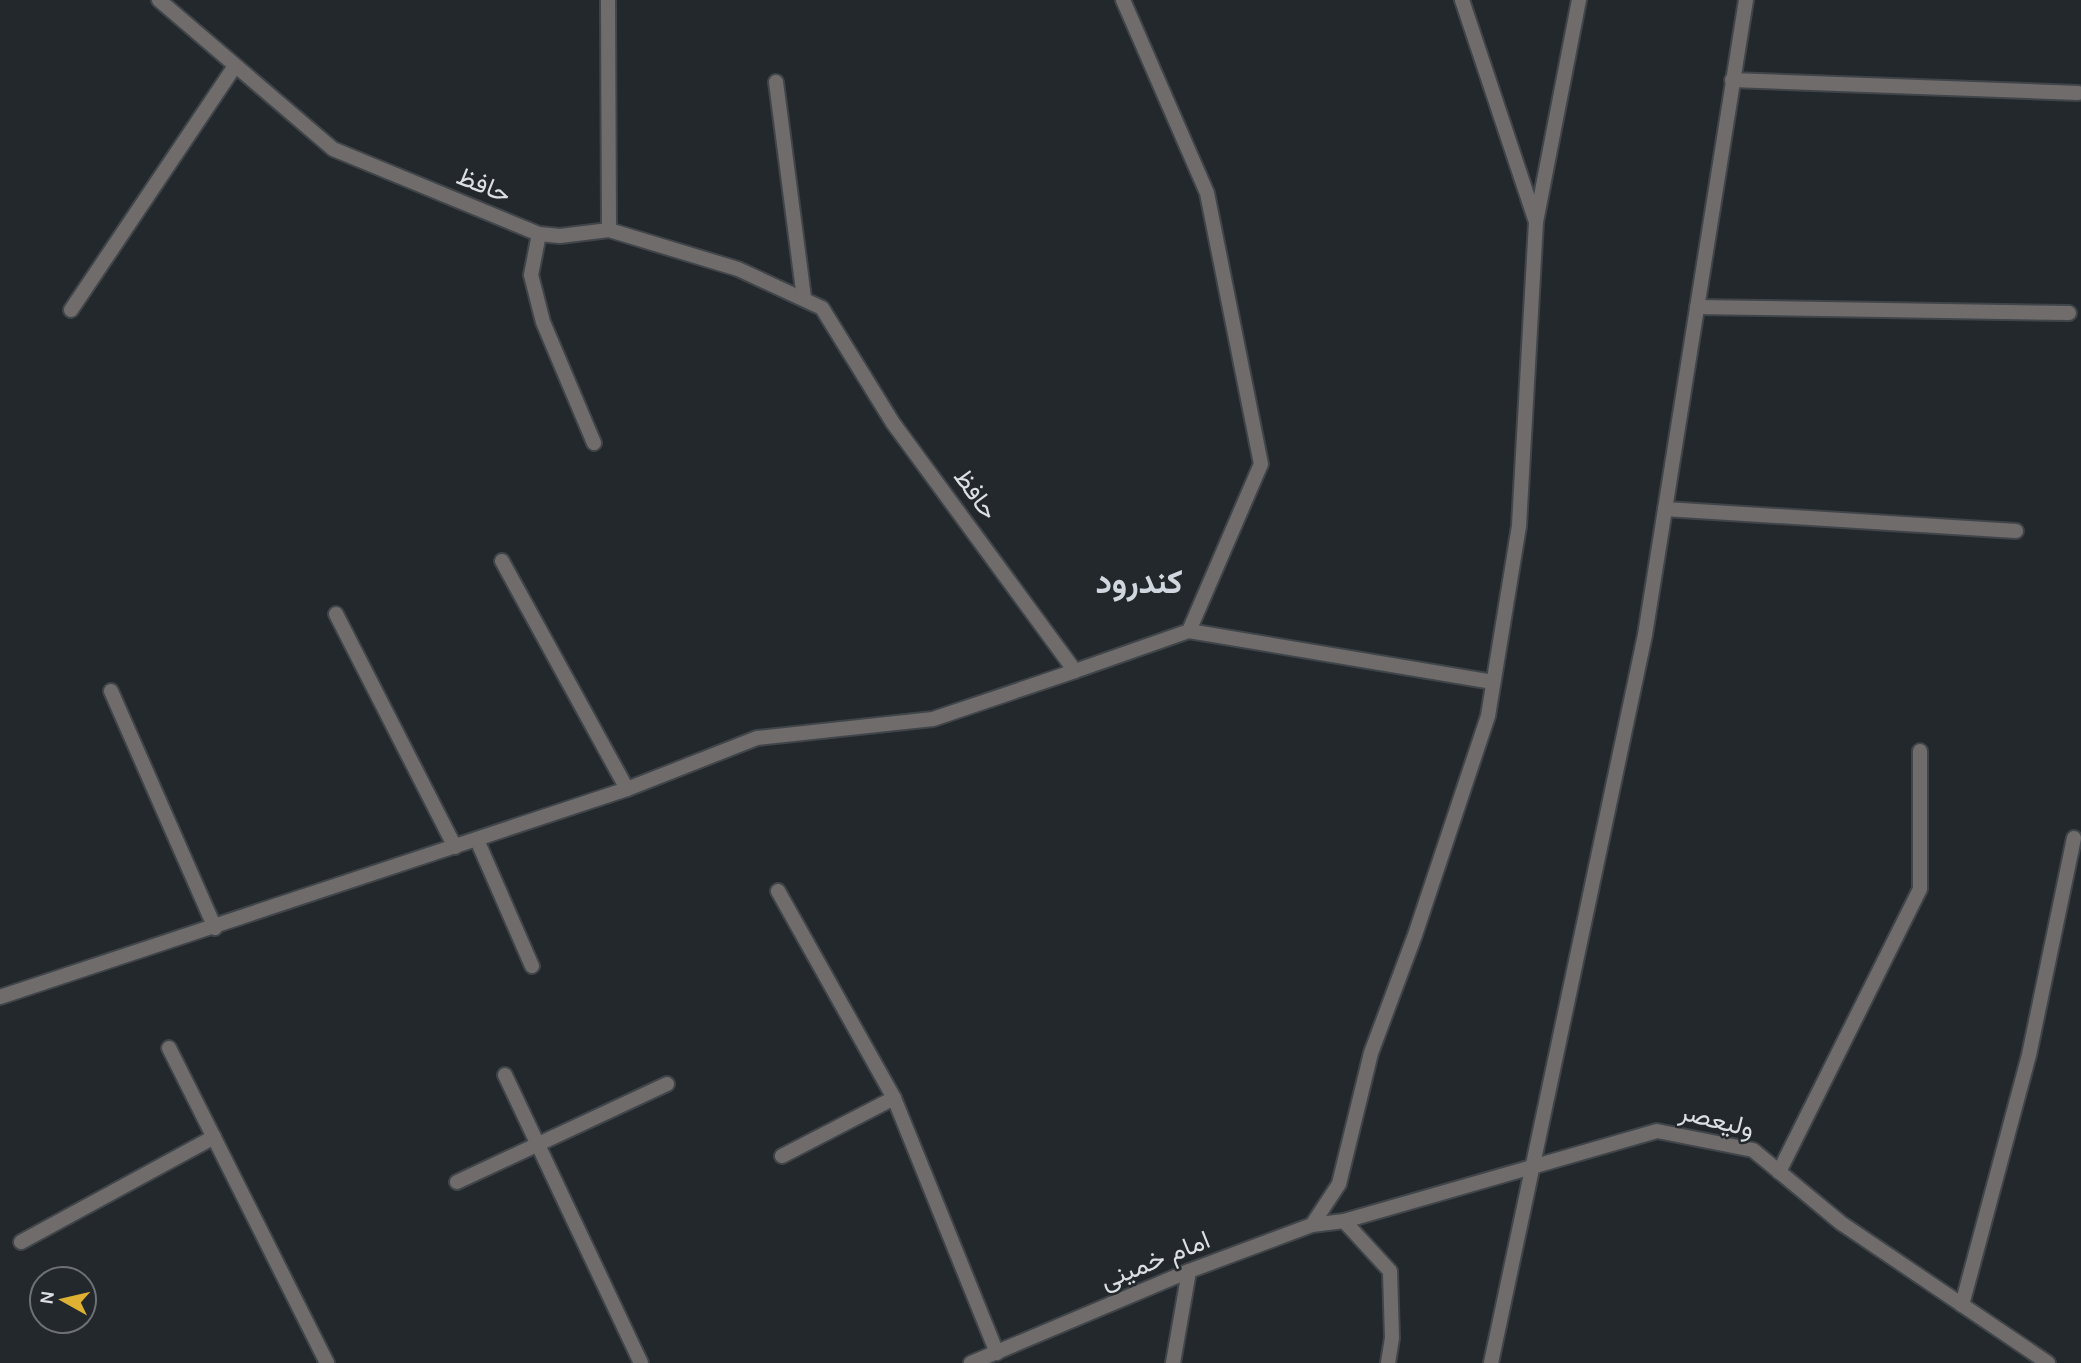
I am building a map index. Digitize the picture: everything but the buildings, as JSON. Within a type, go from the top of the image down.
[{"type":"street","name":"حافظ","points":[[159,0],[333,149],[539,234],[560,236],[609,230],[738,269],[822,308],[893,423],[1074,671]]},
{"type":"street","points":[[608,0],[609,230]]},
{"type":"street","points":[[1123,0],[1207,193],[1261,464],[1189,632]]},
{"type":"street","points":[[1462,0],[1536,222]]},
{"type":"street","points":[[1312,1225],[1339,1184],[1371,1052],[1415,935],[1484,729],[1519,526],[1536,222],[1579,0]]},
{"type":"street","points":[[1491,1363],[1645,635],[1746,0]]},
{"type":"street","points":[[71,310],[235,66]]},
{"type":"street","points":[[1732,80],[2078,93]]},
{"type":"street","points":[[776,82],[804,299]]},
{"type":"street","points":[[539,234],[531,275],[543,322],[594,443]]},
{"type":"street","points":[[1697,307],[2069,313]]},
{"type":"street","points":[[1665,509],[2017,531]]},
{"type":"street","points":[[502,562],[627,789]]},
{"type":"street","points":[[336,614],[455,847]]},
{"type":"street","points":[[0,997],[215,928],[627,789],[757,738],[933,719],[1189,632],[1493,682]]},
{"type":"street","points":[[111,691],[215,928]]},
{"type":"street","points":[[1779,1172],[1920,889],[1920,751]]},
{"type":"street","points":[[1962,1305],[2029,1055],[2074,838]]},
{"type":"street","points":[[477,840],[532,966]]},
{"type":"street","points":[[778,891],[894,1098],[997,1353]]},
{"type":"street","points":[[169,1048],[327,1363]]},
{"type":"street","points":[[505,1075],[641,1363]]},
{"type":"street","points":[[457,1182],[667,1084]]},
{"type":"street","points":[[782,1156],[894,1098]]},
{"type":"street","name":"ولیعصر","points":[[1361,1214],[1657,1131],[1753,1150],[1841,1223],[2048,1363]]},
{"type":"street","points":[[21,1242],[214,1137]]},
{"type":"street","name":"امام خمینی","points":[[971,1363],[1189,1271],[1312,1225],[1344,1221],[1361,1214]]},
{"type":"street","points":[[1344,1221],[1390,1271],[1392,1338],[1388,1363]]},
{"type":"street","points":[[1173,1363],[1189,1271]]},
{"type":"district","name":"کندرود","points":[[1139,582]]}]
